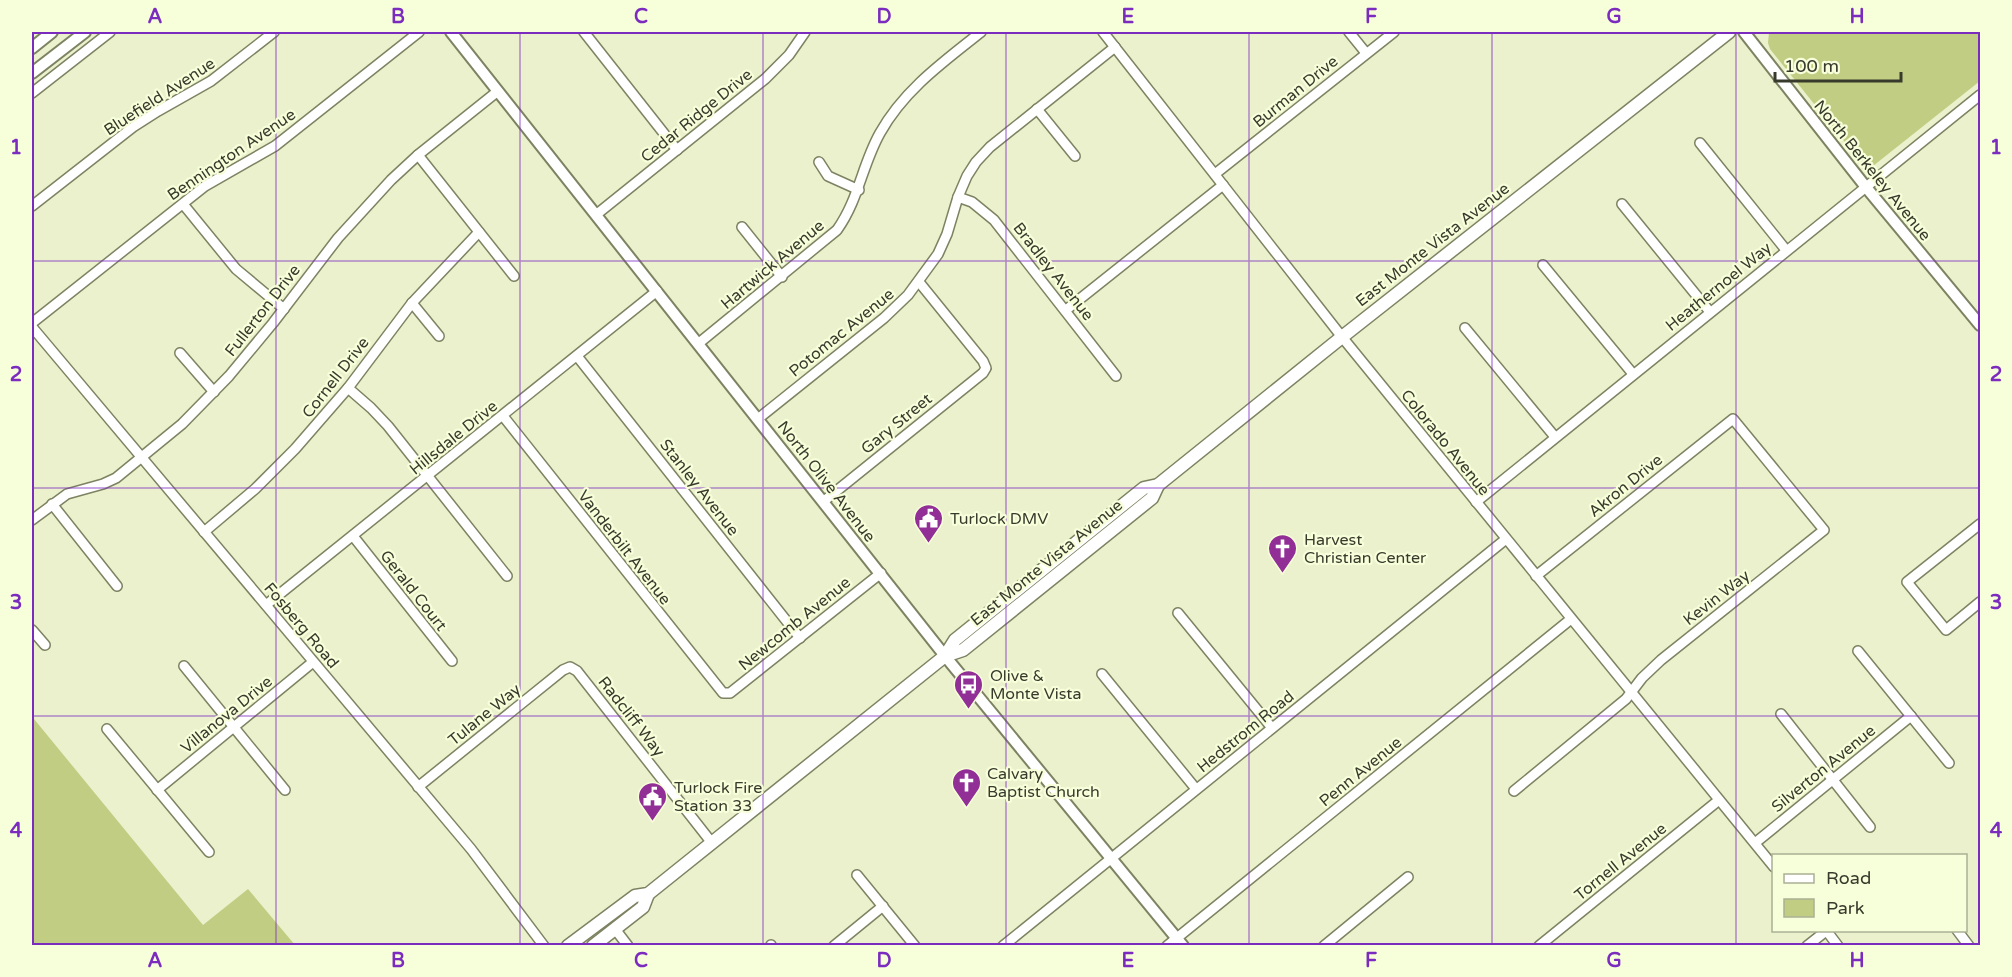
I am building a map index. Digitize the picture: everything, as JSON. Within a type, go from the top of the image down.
[{"type":"main road","name":"East Monte Vista Avenue","points":[[945,656],[963,650],[1152,498],[1158,485],[1729,32]]},
{"type":"main road","name":"East Monte Vista Avenue","points":[[568,945],[635,896],[648,894],[945,656],[955,640],[1144,488],[1158,485]]},
{"type":"main road","points":[[1082,555],[1096,536],[1113,522],[1112,514]]},
{"type":"main road","name":"East Monte Vista Avenue","points":[[593,945],[643,907],[648,894]]},
{"type":"street","points":[[32,48],[52,32]]},
{"type":"street","points":[[32,74],[85,32]]},
{"type":"street","points":[[32,93],[110,32]]},
{"type":"street","name":"Bluefield Avenue","points":[[32,206],[133,127],[211,81],[274,32]]},
{"type":"street","name":"Bennington Avenue","points":[[32,325],[205,186],[275,146],[419,32]]},
{"type":"street","name":"North Olive Avenue","points":[[451,32],[759,418],[945,656],[1180,942]]},
{"type":"street","points":[[584,32],[677,150]]},
{"type":"street","name":"Cedar Ridge Drive","points":[[597,214],[765,79],[789,55],[805,32]]},
{"type":"street","name":"Hartwick Avenue","points":[[699,343],[837,231],[859,190],[879,134],[904,98],[926,76],[981,32]]},
{"type":"street","name":"Colorado Avenue","points":[[1103,32],[1342,337],[1772,866]]},
{"type":"street","points":[[1349,32],[1366,53]]},
{"type":"street","name":"Burman Drive","points":[[1215,174],[1394,32]]},
{"type":"street","name":"North Berkeley Avenue","points":[[1744,32],[1865,186],[1980,325]]},
{"type":"street","name":"Potomac Avenue","points":[[759,418],[903,301],[938,254],[967,176],[982,155],[1115,47]]},
{"type":"street","name":"Fullerton Drive","points":[[32,520],[52,504],[76,490],[112,481],[182,424],[253,348],[338,238],[384,187],[418,155],[498,91]]},
{"type":"street","name":"Heathernoel Way","points":[[1476,502],[1980,94]]},
{"type":"street","points":[[1037,109],[1075,156]]},
{"type":"street","points":[[1700,143],[1786,250]]},
{"type":"street","points":[[418,155],[514,276]]},
{"type":"street","points":[[819,162],[828,176],[859,190]]},
{"type":"street","points":[[1066,310],[1223,185]]},
{"type":"street","name":"Bradley Avenue","points":[[958,197],[972,202],[994,220],[1116,376]]},
{"type":"street","points":[[183,204],[236,268],[284,309]]},
{"type":"street","points":[[1622,204],[1710,312]]},
{"type":"street","points":[[742,227],[782,277]]},
{"type":"street","name":"Cornell Drive","points":[[204,532],[277,468],[348,388],[412,303],[479,232]]},
{"type":"street","points":[[1543,265],[1633,375]]},
{"type":"street","name":"Gary Street","points":[[824,501],[983,373],[986,368],[983,361],[919,282]]},
{"type":"street","name":"Hillsdale Drive","points":[[266,605],[657,291]]},
{"type":"street","points":[[412,303],[439,336]]},
{"type":"street","name":"Fosberg Road","points":[[32,325],[141,458],[471,849],[544,945]]},
{"type":"street","points":[[1465,328],[1555,437]]},
{"type":"street","points":[[180,353],[214,392]]},
{"type":"street","name":"Stanley Avenue","points":[[577,356],[800,638]]},
{"type":"street","points":[[348,388],[382,418],[507,576]]},
{"type":"street","name":"Vanderbilt Avenue","points":[[503,416],[725,694]]},
{"type":"street","name":"Akron Drive","points":[[1536,576],[1733,418],[1824,530]]},
{"type":"street","points":[[52,504],[117,586]]},
{"type":"street","points":[[1980,524],[1907,582],[1946,630],[1980,602]]},
{"type":"street","name":"Kevin Way","points":[[1514,791],[1631,693],[1642,678],[1661,660],[1824,530]]},
{"type":"street","name":"Gerald Court","points":[[353,536],[452,661]]},
{"type":"street","name":"Hedstrom Road","points":[[1003,945],[1506,539]]},
{"type":"street","name":"Newcomb Avenue","points":[[725,694],[730,693],[881,573]]},
{"type":"street","points":[[1178,613],[1272,728]]},
{"type":"street","name":"Penn Avenue","points":[[1167,945],[1180,942],[1572,619]]},
{"type":"street","points":[[32,630],[45,645]]},
{"type":"street","points":[[1858,651],[1949,763]]},
{"type":"street","name":"Villanova Drive","points":[[157,790],[313,662]]},
{"type":"street","points":[[184,666],[285,790]]},
{"type":"street","name":"Radcliff Way","points":[[570,667],[577,671],[712,843]]},
{"type":"street","name":"Tulane Way","points":[[418,787],[563,670],[570,667]]},
{"type":"street","points":[[1102,674],[1196,789]]},
{"type":"street","points":[[1781,714],[1870,827]]},
{"type":"street","name":"Silverton Avenue","points":[[1755,843],[1911,716]]},
{"type":"street","points":[[107,729],[208,852]]},
{"type":"street","name":"Tornell Avenue","points":[[1539,945],[1719,800]]},
{"type":"street","points":[[858,875],[915,945]]},
{"type":"street","points":[[1324,945],[1408,877]]},
{"type":"street","points":[[834,945],[883,906]]},
{"type":"street","points":[[615,929],[628,945]]},
{"type":"street","points":[[1807,945],[1825,932]]},
{"type":"street","points":[[1827,932],[1838,945]]},
{"type":"street","points":[[1959,932],[1970,945]]},
{"type":"green space","points":[[1769,32],[1980,32],[1980,81],[1873,166],[1864,166],[1770,49]]},
{"type":"green space","points":[[34,719],[203,925],[248,889],[295,945],[32,945],[32,721]]},
{"type":"place","name":"Turlock DMV","points":[[929,544]]},
{"type":"place","name":"Harvest Christian Center","points":[[1283,574]]},
{"type":"place","name":"Olive & Monte Vista","points":[[969,710]]},
{"type":"place","name":"Calvary Baptist Church","points":[[966,808]]},
{"type":"place","name":"Turlock Fire Station 33","points":[[653,822]]}]
